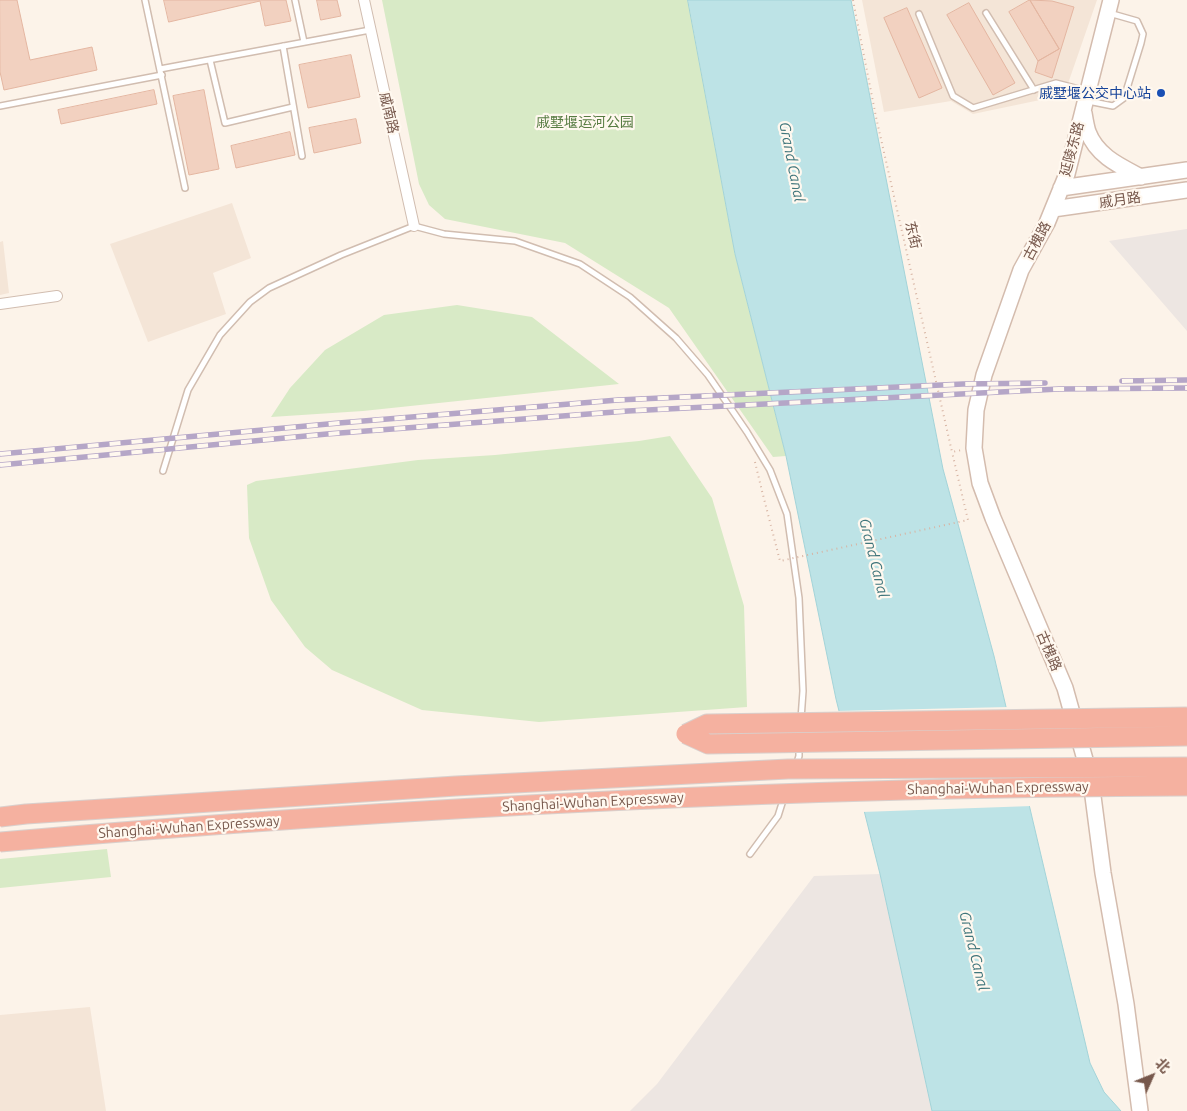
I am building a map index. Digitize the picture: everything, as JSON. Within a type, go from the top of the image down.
[{"type":"highway","points":[[1187,716],[707,724],[686,734],[708,744],[1187,736]]},
{"type":"highway","name":"Shanghai-Wuhan Expressway","points":[[0,817],[456,786],[788,769],[1187,767]]},
{"type":"highway","name":"Shanghai-Wuhan Expressway","points":[[0,842],[455,808],[826,792],[1056,786],[1187,786]]},
{"type":"street","name":"戚南路","points":[[364,0],[414,226]]},
{"type":"street","name":"延陵东路","points":[[1053,209],[1067,174],[1110,7]]},
{"type":"street","points":[[1086,100],[1088,132],[1097,148],[1109,160],[1141,177]]},
{"type":"street","name":"戚月路","points":[[1061,188],[1187,170]]},
{"type":"street","name":"戚月路","points":[[1053,209],[1187,190]]},
{"type":"street","name":"古槐路","points":[[1053,209],[1021,270],[984,375],[976,410],[974,448],[980,483],[993,518],[1065,688],[1091,781],[1103,873],[1126,1004],[1140,1110]]},
{"type":"street","points":[[0,304],[57,296]]},
{"type":"lane","points":[[145,0],[185,188]]},
{"type":"lane","points":[[295,0],[304,42]]},
{"type":"lane","points":[[919,14],[953,96],[973,108],[1056,84],[1086,100],[1113,106],[1124,98],[1143,34],[1136,21],[1110,7]]},
{"type":"lane","points":[[986,13],[1034,90]]},
{"type":"lane","points":[[0,106],[210,60],[370,30]]},
{"type":"lane","points":[[282,46],[302,156]]},
{"type":"lane","points":[[210,60],[225,123],[294,107]]},
{"type":"lane","points":[[163,472],[188,390],[220,335],[250,302],[269,288],[332,259],[414,226],[444,234],[515,241],[580,264],[630,297],[676,338],[708,376],[747,432],[770,470],[787,514],[799,598],[803,691],[801,728]]},
{"type":"lane","points":[[793,773],[799,756],[800,738]]},
{"type":"lane","points":[[750,854],[778,816],[787,790]]},
{"type":"path","name":"东街","points":[[762,491],[780,562],[968,520],[876,117],[853,0]]},
{"type":"path","points":[[952,452],[974,448]]},
{"type":"shaded area","points":[[862,0],[1097,0],[1064,95],[973,114],[951,101],[884,112]]},
{"type":"shaded area","points":[[232,203],[251,258],[213,273],[226,314],[148,342],[110,244]]},
{"type":"shaded area","points":[[1187,229],[1187,331],[1109,241]]},
{"type":"shaded area","points":[[3,241],[9,293],[0,295],[0,242]]},
{"type":"shaded area","points":[[880,874],[932,1111],[630,1111],[657,1084],[814,876]]},
{"type":"shaded area","points":[[90,1007],[106,1111],[0,1111],[0,1015]]},
{"type":"green space","name":"戚墅堰运河公园","points":[[382,0],[688,0],[735,254],[786,456],[773,457],[669,308],[565,243],[445,219],[429,205],[419,184]]},
{"type":"green space","points":[[457,305],[532,317],[619,384],[363,411],[271,417],[290,388],[325,350],[384,315]]},
{"type":"green space","points":[[670,436],[712,498],[744,606],[747,707],[539,722],[422,710],[332,670],[305,647],[271,600],[249,538],[247,485],[256,481],[418,460],[495,455],[639,441]]},
{"type":"green space","points":[[107,849],[111,877],[0,888],[0,859]]},
{"type":"water","name":"Grand Canal","points":[[688,0],[851,0],[943,469],[994,656],[1090,1063],[1104,1092],[1121,1111],[932,1111],[880,874],[836,699],[786,456],[735,254]]},
{"type":"pier","points":[[1009,707],[1032,806],[862,812],[837,711]]},
{"type":"building","points":[[0,0],[17,0],[30,60],[92,47],[97,70],[4,90],[0,72]]},
{"type":"building","points":[[164,0],[286,0],[291,21],[265,26],[260,1],[169,22]]},
{"type":"building","points":[[317,0],[337,0],[341,16],[321,20]]},
{"type":"building","points":[[1030,0],[1059,49],[1038,61],[1009,12]]},
{"type":"building","points":[[1030,0],[1052,1],[1074,7],[1052,78],[1035,72],[1038,61],[1059,49]]},
{"type":"building","points":[[969,3],[1015,83],[993,95],[947,15]]},
{"type":"building","points":[[907,8],[942,88],[919,98],[884,18]]},
{"type":"building","points":[[351,55],[360,97],[308,108],[299,65]]},
{"type":"building","points":[[154,90],[157,104],[61,124],[58,110]]},
{"type":"building","points":[[204,90],[219,169],[189,175],[173,96]]},
{"type":"building","points":[[356,119],[361,143],[314,153],[309,128]]},
{"type":"building","points":[[290,132],[295,155],[236,168],[231,146]]},
{"type":"railway","points":[[1122,381],[1187,380]]},
{"type":"railway","points":[[0,454],[618,400],[963,384],[1045,383]]},
{"type":"railway","points":[[0,465],[327,434],[628,411],[1059,389],[1187,388]]},
{"type":"place","name":"戚墅堰公交中心站","points":[[1161,93]]}]
